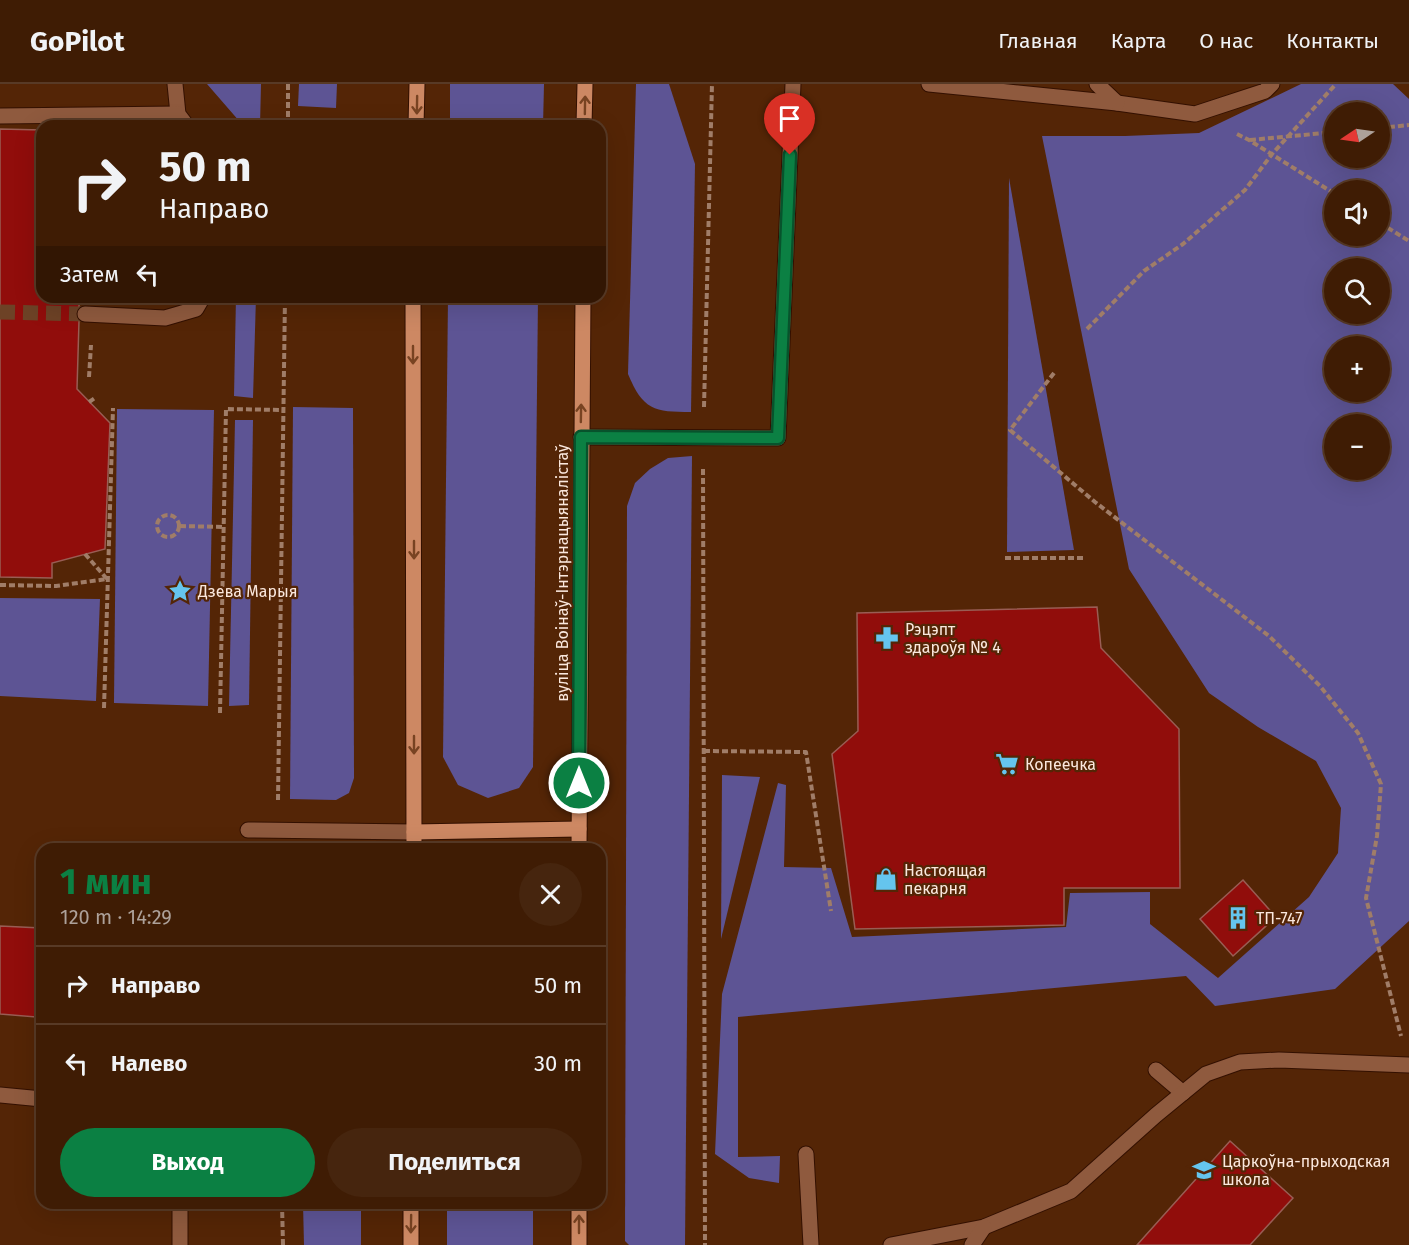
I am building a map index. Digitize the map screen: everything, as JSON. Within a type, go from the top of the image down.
[{"type":"main road","points":[[416,120],[417,84]]},
{"type":"main road","points":[[584,120],[585,84]]},
{"type":"main road","points":[[413,303],[414,843]]},
{"type":"main road","name":"вуліца Воінаў-Інтэрнацыяналістаў","points":[[579,843],[582,303]]},
{"type":"main road","points":[[414,832],[579,829]]},
{"type":"main road","points":[[411,1209],[411,1245]]},
{"type":"main road","points":[[579,1209],[579,1245]]},
{"type":"lane","points":[[0,116],[183,120],[175,84]]},
{"type":"lane","points":[[581,437],[778,438],[793,84]]},
{"type":"lane","points":[[929,84],[1118,103],[1195,114],[1266,91],[1272,84]]},
{"type":"lane","points":[[1097,84],[1118,103]]},
{"type":"lane","points":[[85,314],[165,318],[196,309],[199,303]]},
{"type":"lane","points":[[248,830],[414,832]]},
{"type":"lane","points":[[891,1245],[984,1227],[1071,1191],[1206,1074],[1240,1062],[1279,1060],[1409,1065]]},
{"type":"lane","points":[[1156,1070],[1183,1093]]},
{"type":"lane","points":[[0,1095],[36,1098]]},
{"type":"lane","points":[[806,1154],[811,1245]]},
{"type":"lane","points":[[180,1209],[180,1245]]},
{"type":"lane","points":[[972,1245],[984,1227]]},
{"type":"path","points":[[288,84],[288,120]]},
{"type":"path","points":[[705,1245],[703,438],[712,84]]},
{"type":"path","points":[[1087,328],[1144,272],[1183,244],[1245,190],[1272,154],[1336,84]]},
{"type":"path","points":[[1195,114],[1249,140],[1324,187]]},
{"type":"path","points":[[1390,127],[1409,125]]},
{"type":"path","points":[[1249,140],[1324,133]]},
{"type":"path","points":[[1390,229],[1409,241]]},
{"type":"path","points":[[277,831],[285,303]]},
{"type":"path","points":[[89,377],[91,339]]},
{"type":"path","points":[[1054,373],[1010,430],[1095,502],[1269,636],[1320,686],[1358,733],[1381,784],[1377,836],[1366,898],[1403,1041]]},
{"type":"path","points":[[89,402],[95,398]]},
{"type":"path","points":[[104,708],[113,408]]},
{"type":"path","points":[[220,712],[226,409],[283,410]]},
{"type":"path","points":[[167,514],[177,519],[180,526],[176,535],[166,537],[158,531],[157,524],[160,517],[167,514]]},
{"type":"path","points":[[180,526],[224,527]]},
{"type":"path","points":[[85,554],[107,579]]},
{"type":"path","points":[[1005,558],[1084,558]]},
{"type":"path","points":[[0,585],[56,586],[107,579]]},
{"type":"path","points":[[704,751],[806,752],[831,911]]},
{"type":"path","points":[[282,1209],[282,1245]]},
{"type":"shaded area","points":[[207,84],[261,84],[260,120],[238,120]]},
{"type":"shaded area","points":[[299,84],[337,84],[336,108],[298,106]]},
{"type":"shaded area","points":[[450,84],[544,84],[543,120],[450,120]]},
{"type":"shaded area","points":[[636,84],[669,84],[695,164],[691,412],[668,411],[651,406],[639,395],[628,374]]},
{"type":"shaded area","points":[[1301,84],[1393,84],[1409,99],[1409,921],[1335,989],[1215,1006],[1186,976],[738,1017],[738,1157],[780,1156],[779,1183],[749,1178],[715,1154],[722,994],[778,783],[786,785],[784,867],[831,868],[852,937],[1066,927],[1070,893],[1150,892],[1150,924],[1218,978],[1309,897],[1338,853],[1341,808],[1316,761],[1258,727],[1209,693],[1129,569],[1042,136],[1199,133]]},
{"type":"shaded area","points":[[1009,178],[1074,550],[1007,552]]},
{"type":"shaded area","points":[[236,303],[256,303],[253,398],[234,396]]},
{"type":"shaded area","points":[[448,303],[538,303],[533,767],[519,788],[488,798],[458,785],[443,757]]},
{"type":"shaded area","points":[[293,407],[353,408],[354,778],[349,793],[336,800],[290,799]]},
{"type":"shaded area","points":[[117,409],[214,410],[208,706],[114,703]]},
{"type":"shaded area","points":[[235,420],[253,420],[249,705],[229,706]]},
{"type":"shaded area","points":[[692,456],[685,1245],[629,1245],[625,1241],[627,506],[635,483],[650,469],[668,458]]},
{"type":"shaded area","points":[[0,598],[100,599],[96,701],[0,696]]},
{"type":"shaded area","points":[[722,775],[760,777],[721,939]]},
{"type":"shaded area","points":[[303,1209],[361,1209],[361,1245],[304,1245]]},
{"type":"shaded area","points":[[447,1209],[533,1209],[533,1245],[447,1245]]},
{"type":"building","points":[[0,129],[36,130],[36,303],[79,303],[75,314],[79,321],[77,389],[110,423],[105,549],[52,563],[52,578],[0,577]]},
{"type":"building","name":"Копеечка","points":[[1097,607],[1101,648],[1179,729],[1180,888],[1064,888],[1064,925],[855,929],[832,754],[858,731],[857,613]]},
{"type":"building","name":"ТП-747","points":[[1243,880],[1276,917],[1233,956],[1200,919]]},
{"type":"building","points":[[0,926],[36,928],[36,1017],[0,1014]]},
{"type":"building","points":[[1230,1141],[1293,1198],[1250,1245],[1137,1245]]},
{"type":"tunnel","points":[[0,312],[85,314]]},
{"type":"place","name":"Дзева Марыя","points":[[180,591]]},
{"type":"place","name":"Рэцэпт здароўя № 4","points":[[887,638]]},
{"type":"place","name":"Копеечка","points":[[1007,764]]},
{"type":"place","name":"Настоящая пекарня","points":[[886,879]]},
{"type":"place","name":"ТП-747","points":[[1238,918]]},
{"type":"place","name":"Царкоўна-прыходская школа","points":[[1204,1170]]},
{"type":"route","points":[[579,783],[581,437],[778,438],[790,155]]}]
